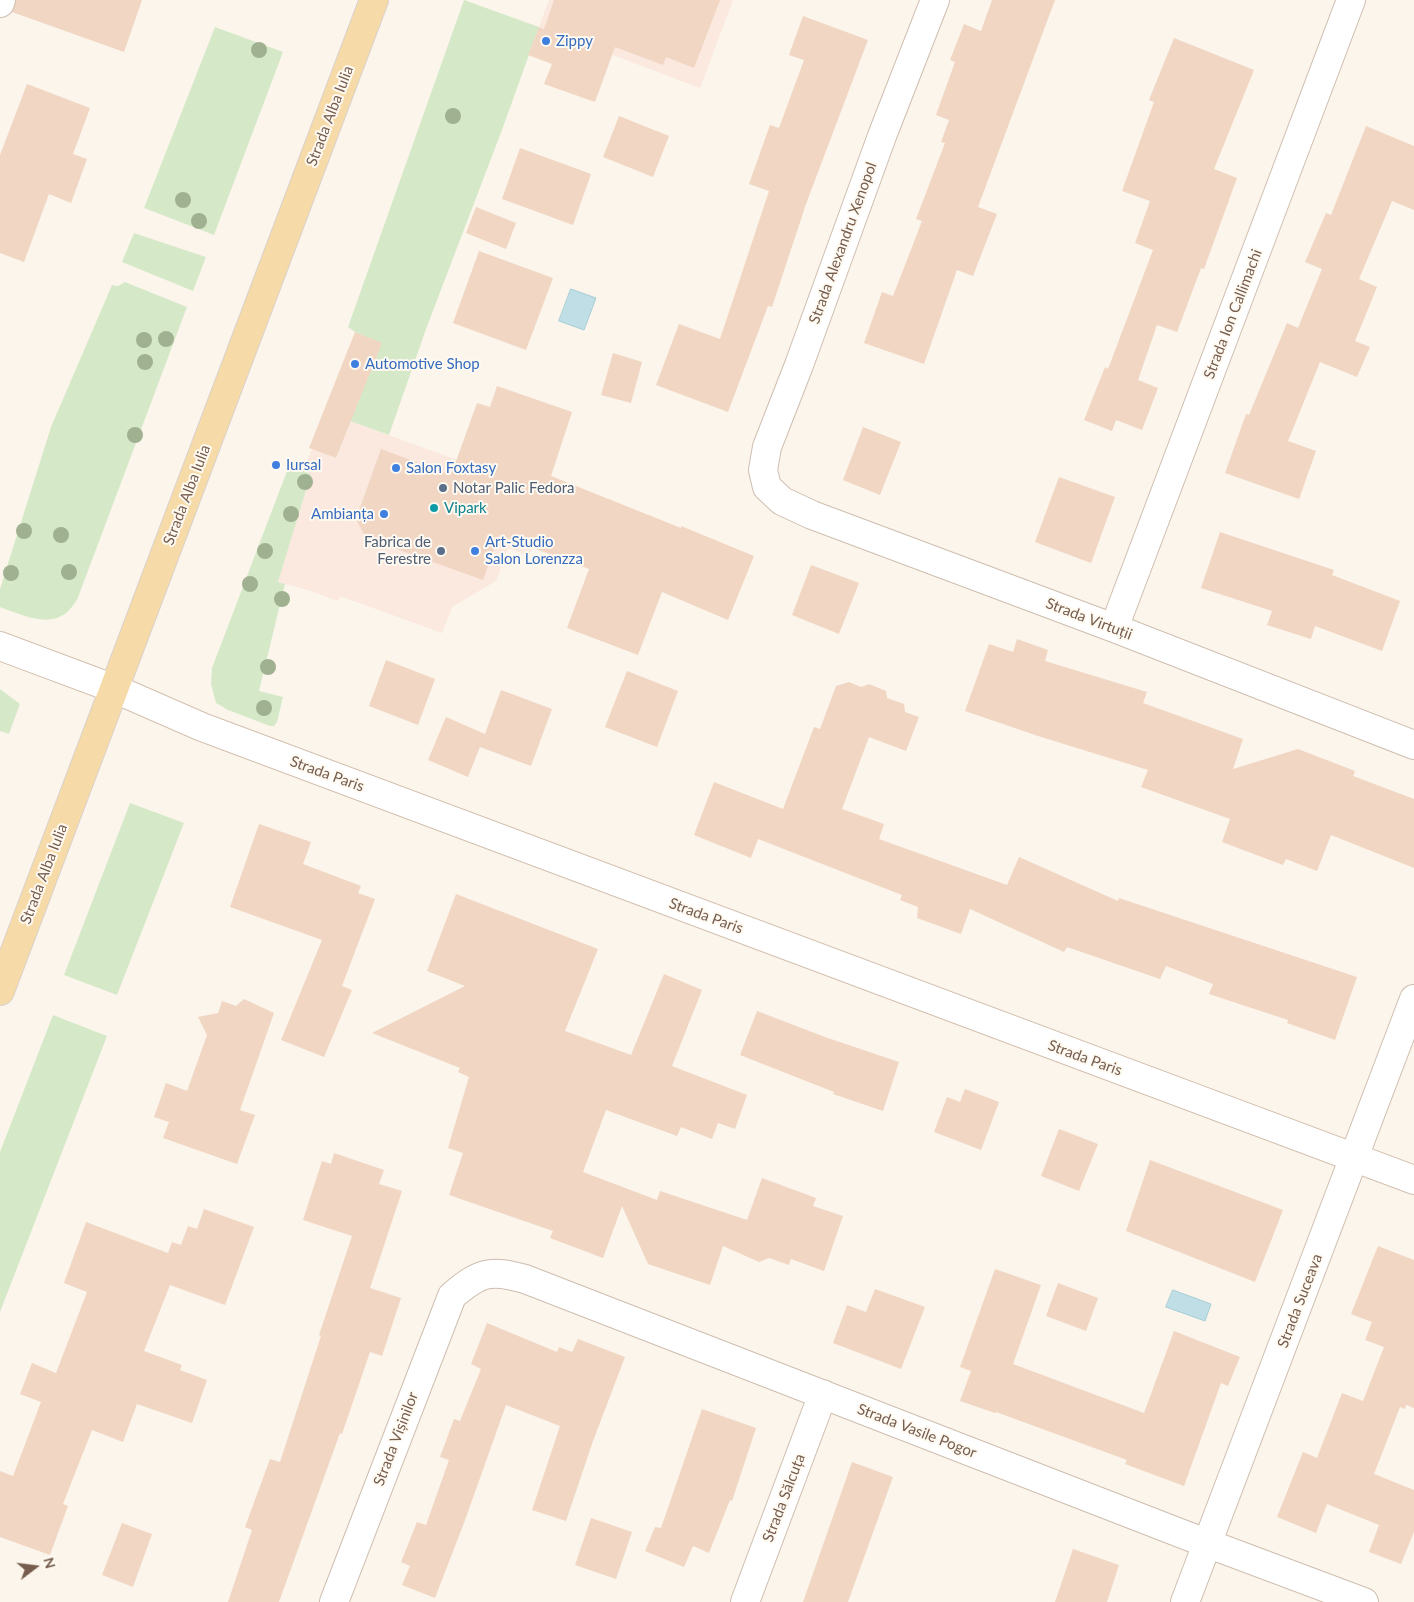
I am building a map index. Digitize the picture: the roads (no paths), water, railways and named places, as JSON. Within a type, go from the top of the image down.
[{"type":"main road","name":"Strada Alba Iulia","points":[[0,991],[374,0]]},
{"type":"street","name":"Strada Alexandru Xenopol","points":[[767,488],[763,470],[767,447],[882,136],[935,0]]},
{"type":"street","name":"Strada Ion Callimachi","points":[[1114,628],[1351,0]]},
{"type":"street","name":"Strada Virtuții","points":[[767,488],[782,501],[812,515],[1114,628],[1414,745]]},
{"type":"street","name":"Strada Paris","points":[[0,646],[114,689],[202,727],[1414,1180]]},
{"type":"street","name":"Strada Suceava","points":[[1186,1602],[1414,999]]},
{"type":"street","name":"Strada Vasile Pogor","points":[[468,1282],[487,1274],[502,1273],[525,1279],[1364,1602]]},
{"type":"street","name":"Strada Vișinilor","points":[[334,1602],[452,1296],[468,1282]]},
{"type":"street","name":"Strada Sălcuța","points":[[745,1602],[823,1394]]},
{"type":"water","points":[[571,289],[596,298],[584,330],[559,321]]},
{"type":"water","points":[[1173,1290],[1211,1304],[1205,1321],[1166,1307]]},
{"type":"place","name":"Zippy","points":[[546,41]]},
{"type":"place","name":"Automotive Shop","points":[[355,364]]},
{"type":"place","name":"Iursal","points":[[276,465]]},
{"type":"place","name":"Salon Foxtasy","points":[[396,468]]},
{"type":"place","name":"Notar Palic Fedora","points":[[443,488]]},
{"type":"place","name":"Vipark","points":[[434,508]]},
{"type":"place","name":"Ambianța","points":[[384,514]]},
{"type":"place","name":"Fabrica de Ferestre","points":[[441,551]]},
{"type":"place","name":"Art-Studio Salon Lorenzza","points":[[475,551]]}]
